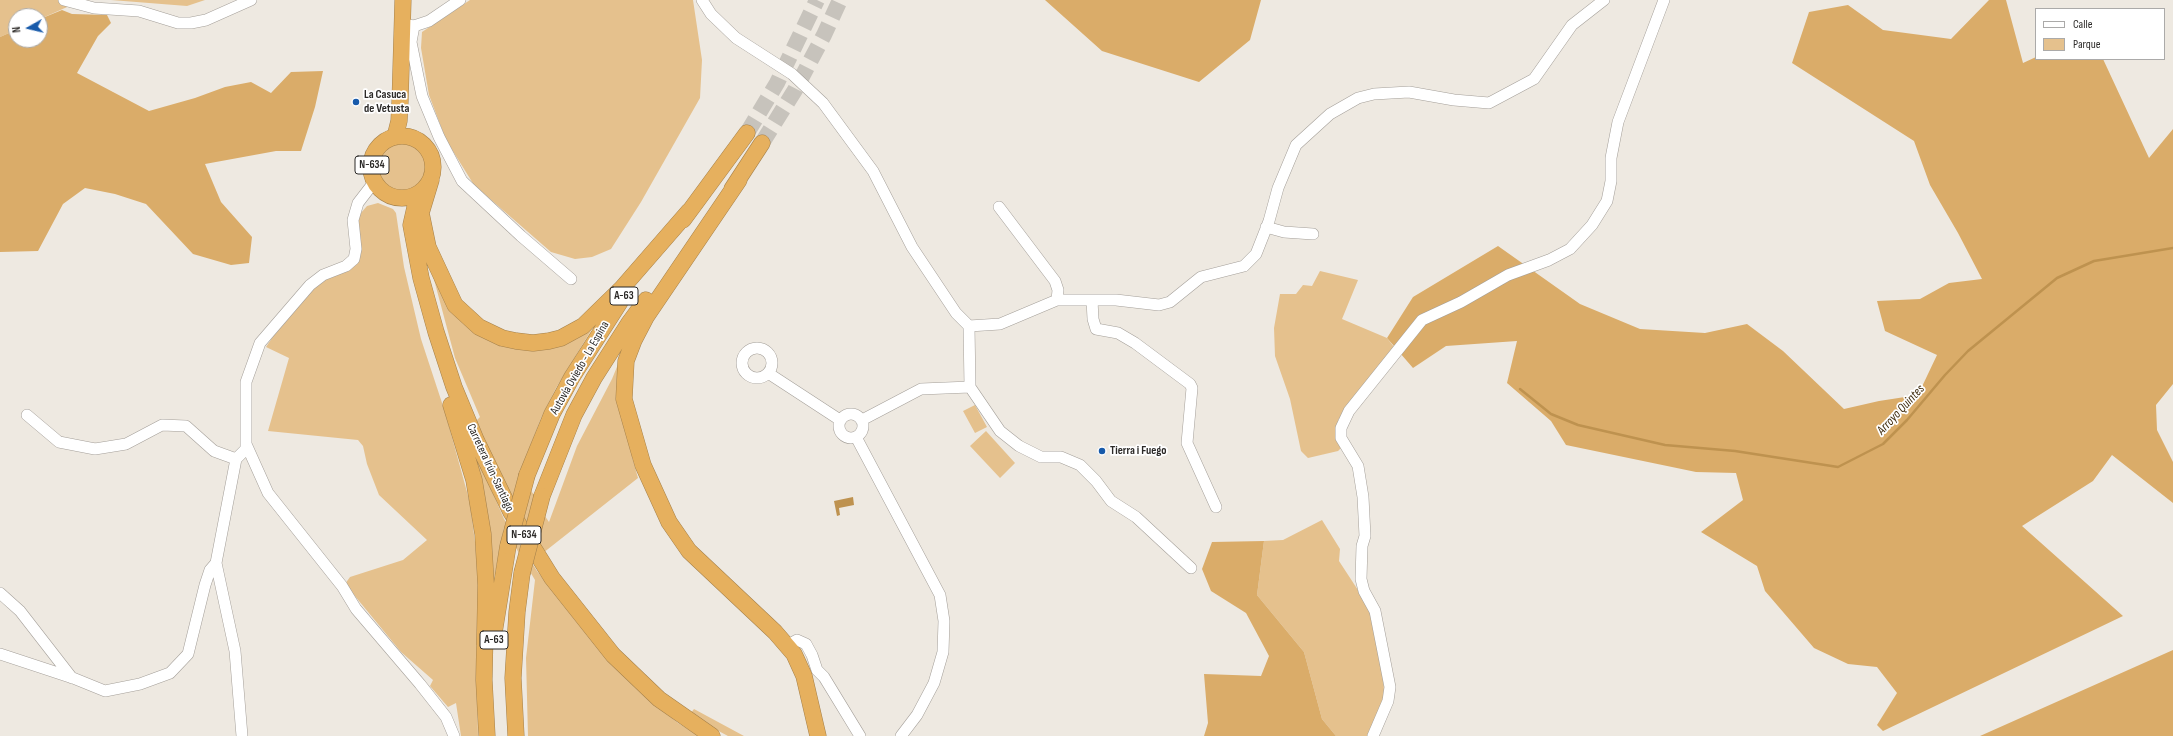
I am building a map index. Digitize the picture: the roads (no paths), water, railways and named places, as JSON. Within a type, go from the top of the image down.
[{"type":"highway","points":[[403,0],[408,25],[399,121],[395,137],[403,136],[414,138],[428,149],[432,157],[434,168],[421,213],[428,247],[455,305],[467,317],[484,330],[502,338],[533,343],[561,338],[583,326],[617,294],[689,211]]},
{"type":"highway","points":[[400,102],[414,138]]},
{"type":"highway","name":"Autovía Oviedo - La Espina","points":[[494,736],[491,686],[494,635],[501,577],[527,475],[552,414],[593,342],[624,295],[747,133]]},
{"type":"highway","name":"N-634","points":[[391,196],[381,190],[375,181],[371,168],[373,157],[383,143],[395,137]]},
{"type":"highway","name":"Autovía Oviedo - La Espina","points":[[516,736],[512,678],[517,612],[522,573],[542,496],[574,415],[609,352],[633,318],[739,180],[762,144]]},
{"type":"highway","points":[[391,196],[401,198],[418,194],[431,180]]},
{"type":"highway","points":[[739,180],[646,317],[626,361],[624,399],[644,465],[663,511],[681,542],[788,645],[800,664],[818,736]]},
{"type":"highway","name":"Carretera Irún-Santiago","points":[[418,194],[411,225],[421,278],[445,360],[476,440],[508,506],[537,557],[584,620],[628,671],[668,707],[712,736]]},
{"type":"highway","name":"Carretera Irún-Santiago","points":[[391,196],[411,225]]},
{"type":"highway","points":[[421,278],[425,317],[441,376],[474,480],[483,534],[486,585],[484,680],[487,736]]},
{"type":"street","points":[[64,0],[94,8],[139,11],[178,24],[206,20],[251,0]]},
{"type":"street","points":[[460,0],[429,20],[408,25],[422,96],[439,137],[462,181],[520,236],[572,279]]},
{"type":"street","points":[[702,0],[711,14],[736,38],[792,74],[823,103],[873,171],[912,247],[956,313],[969,326],[970,387],[1000,431],[1019,446],[1041,457],[1061,457],[1080,465],[1096,481],[1111,501],[1136,517],[1191,568]]},
{"type":"street","points":[[969,326],[1000,324],[1058,300],[1116,300],[1159,305],[1170,302],[1201,277],[1244,266],[1256,254],[1278,188],[1296,145],[1330,114],[1358,98],[1374,94],[1409,92],[1454,100],[1489,103],[1534,79],[1572,25],[1604,0]]},
{"type":"street","points":[[1373,736],[1388,701],[1390,687],[1375,611],[1364,591],[1361,579],[1362,546],[1365,536],[1363,497],[1358,466],[1341,438],[1341,428],[1349,411],[1422,320],[1461,302],[1508,275],[1549,260],[1570,249],[1592,225],[1607,201],[1611,158],[1618,122],[1664,0]]},
{"type":"street","points":[[0,654],[73,678],[105,691],[140,684],[170,673],[188,654],[208,575],[216,563],[236,459],[246,449],[246,382],[260,343],[310,285],[323,275],[346,266],[354,259],[356,249],[353,220],[358,203],[375,181]]},
{"type":"street","points":[[999,207],[1055,281],[1058,290],[1058,300]]},
{"type":"street","points":[[1266,227],[1284,232],[1313,234]]},
{"type":"street","points":[[1092,300],[1093,319],[1096,329],[1118,333],[1135,343],[1190,384],[1192,388],[1187,443],[1216,507]]},
{"type":"street","points":[[768,373],[840,420]]},
{"type":"street","points":[[862,420],[921,389],[970,387]]},
{"type":"street","points":[[850,414],[858,416],[862,420],[863,428],[856,438],[850,439],[842,435],[839,426],[840,420],[850,414]]},
{"type":"street","points":[[27,415],[59,442],[95,449],[126,444],[162,425],[186,426],[214,451],[236,459]]},
{"type":"street","points":[[856,438],[940,595],[944,621],[943,652],[934,683],[917,715],[901,736]]},
{"type":"street","points":[[246,444],[268,493],[342,586],[356,609],[425,689],[446,717],[454,736]]},
{"type":"street","points":[[216,563],[235,651],[242,736]]},
{"type":"street","points":[[0,594],[20,611],[73,678]]},
{"type":"street","points":[[788,645],[797,640],[806,644],[812,655],[817,670],[824,677],[860,736]]},
{"type":"waterway","name":"Arroyo Quintes","points":[[1520,389],[1551,414],[1578,425],[1665,445],[1735,451],[1838,467],[1883,444],[1907,420],[1945,375],[1968,351],[2057,278],[2094,261],[2173,248]]},
{"type":"tunnel","points":[[747,133],[777,83],[817,0]]},
{"type":"tunnel","points":[[762,143],[795,90],[824,35],[840,0]]},
{"type":"place","name":"La Casuca de Vetusta","points":[[356,102]]},
{"type":"place","name":"Tierra i Fuego","points":[[1102,451]]}]
